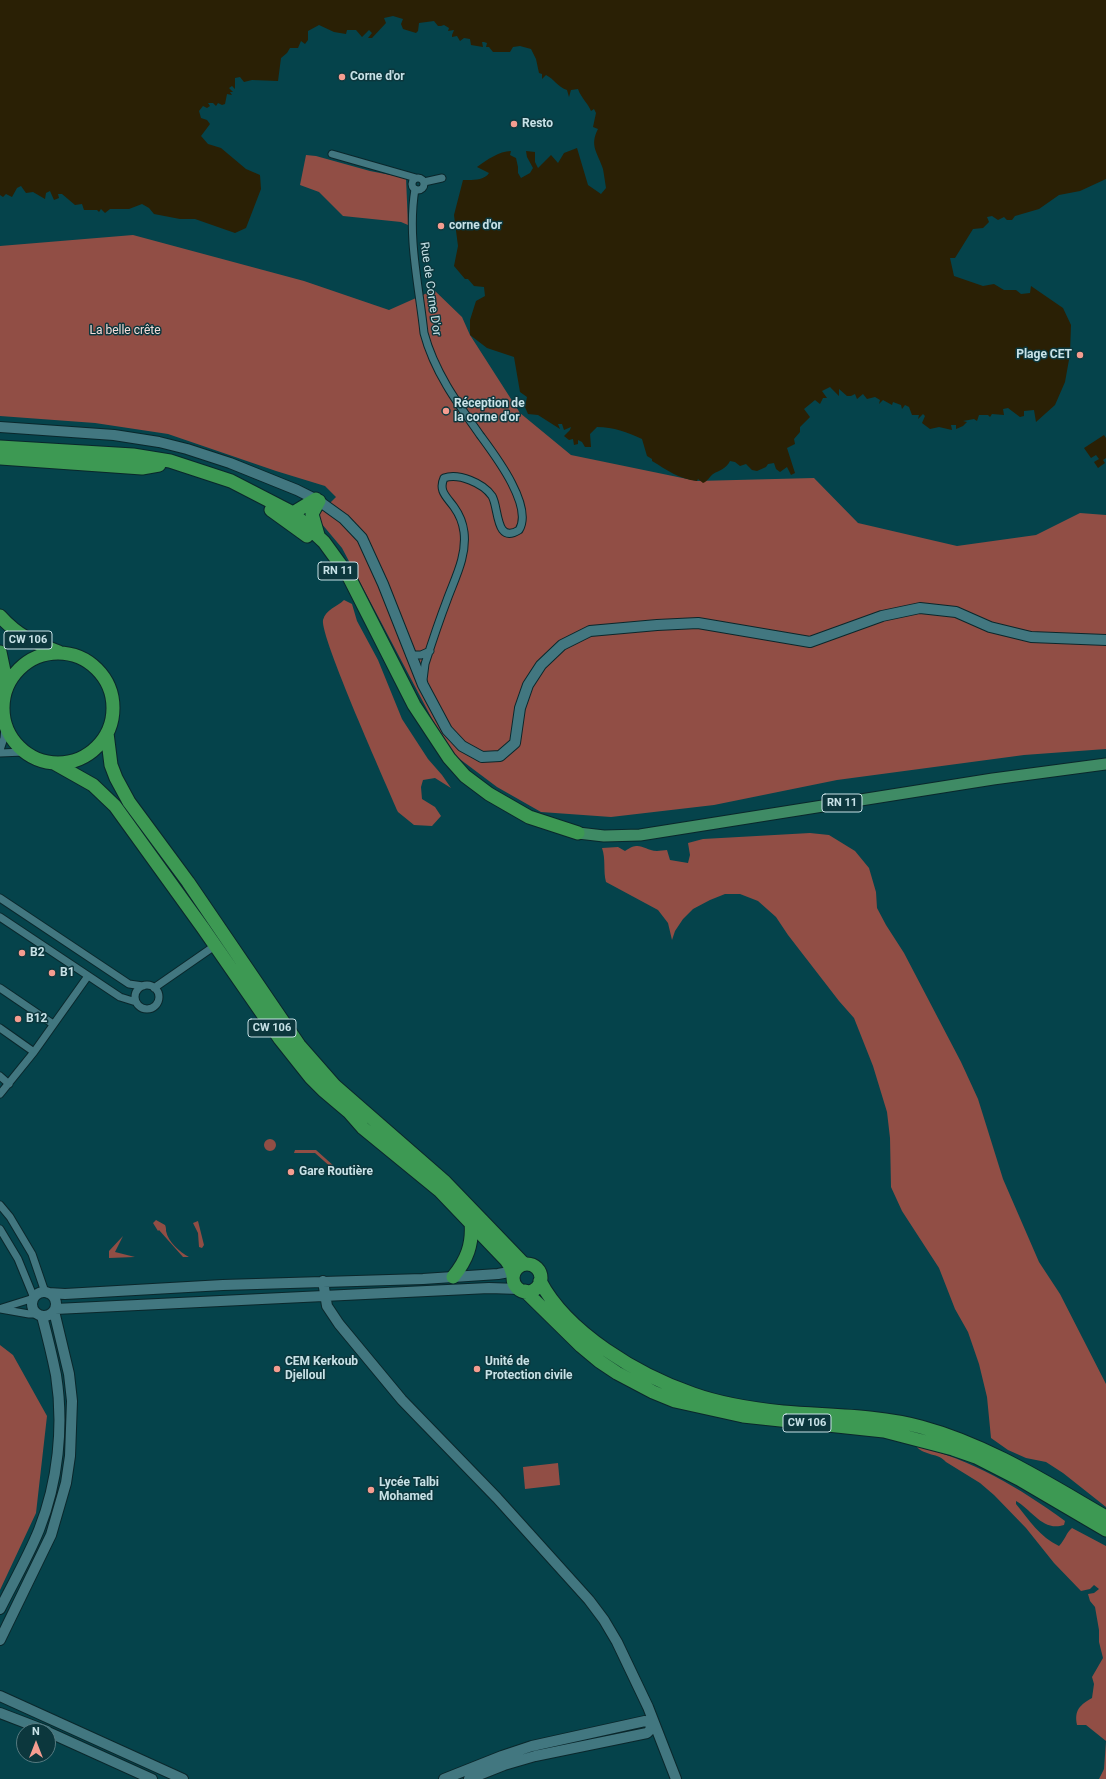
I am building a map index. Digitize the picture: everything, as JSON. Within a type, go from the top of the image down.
[{"type":"highway","points":[[0,439],[126,447],[146,451],[162,463]]},
{"type":"highway","name":"RN 11","points":[[0,447],[133,455],[162,463],[248,497],[285,519],[310,539],[331,561],[350,592],[408,702],[424,729],[446,760],[463,778],[501,806],[551,828],[578,834]]},
{"type":"highway","name":"RN 11","points":[[0,452],[185,465],[231,481],[293,513],[332,551],[348,575],[414,705],[449,758],[465,776],[508,806],[529,817],[578,834]]},
{"type":"highway","points":[[0,458],[142,468],[162,463]]},
{"type":"highway","points":[[265,506],[283,513],[293,513],[318,500]]},
{"type":"highway","points":[[318,500],[312,514],[318,536]]},
{"type":"highway","name":"CW 106","points":[[0,616],[10,627],[25,638],[63,653]]},
{"type":"highway","name":"CW 106","points":[[0,652],[4,671],[2,694]]},
{"type":"highway","points":[[63,653],[85,661],[98,671],[108,685],[112,701],[112,718],[107,734],[97,747],[84,756],[69,762],[54,763],[38,760],[24,752],[13,741],[5,727],[2,712],[2,694],[9,681],[19,669],[32,659],[47,654],[63,653]]},
{"type":"highway","name":"CW 106","points":[[107,734],[111,766],[129,802],[188,882],[298,1045],[335,1086],[446,1182],[516,1271]]},
{"type":"highway","name":"CW 106","points":[[54,763],[85,779],[105,795],[216,945],[280,1039],[311,1078],[349,1112],[363,1128],[440,1191],[516,1271]]},
{"type":"highway","points":[[453,1277],[465,1261],[469,1252],[471,1242],[471,1222]]},
{"type":"highway","points":[[531,1265],[539,1272],[540,1281],[535,1289],[522,1290],[514,1282],[516,1271],[531,1265]]},
{"type":"highway","name":"CW 106","points":[[540,1281],[553,1301],[573,1323],[603,1347],[625,1362],[686,1391],[746,1407],[783,1412],[883,1419],[922,1428],[967,1443],[1005,1460],[1106,1517]]},
{"type":"highway","name":"CW 106","points":[[522,1290],[550,1314],[581,1346],[599,1361],[617,1373],[675,1401],[743,1416],[788,1422],[868,1429],[907,1437],[953,1450],[976,1458],[1019,1479],[1106,1530]]},
{"type":"main road","name":"RN 11","points":[[578,834],[604,836],[640,835],[993,779],[1106,764]]},
{"type":"street","points":[[332,154],[416,178],[421,178],[424,182]]},
{"type":"street","points":[[416,178],[412,183],[415,189],[422,189],[424,182]]},
{"type":"street","points":[[424,182],[442,178]]},
{"type":"street","name":"Rue de Corne D'or","points":[[415,189],[412,210],[412,241],[424,333],[427,345],[438,371],[507,474],[518,498],[522,519],[519,530],[511,533],[504,531],[499,525],[495,503],[488,492],[480,486],[459,477],[451,476],[444,478],[441,487],[460,517],[464,532],[464,550],[460,568],[447,599],[430,650]]},
{"type":"street","points":[[0,427],[114,436],[159,442],[187,449],[230,463],[318,500],[344,519],[362,538],[383,584],[410,655],[447,730],[462,746],[482,757],[500,756],[515,743],[520,708],[528,685],[540,664],[562,645],[590,631],[698,623],[810,642],[882,616],[920,608],[956,612],[990,627],[1031,637],[1106,640]]},
{"type":"street","points":[[410,655],[421,655],[430,650]]},
{"type":"street","points":[[423,684],[424,670],[430,650]]},
{"type":"street","points":[[0,750],[4,738],[5,727]]},
{"type":"street","points":[[0,753],[24,752]]},
{"type":"street","points":[[0,898],[129,984],[143,986],[147,985],[154,988],[158,994],[156,1005],[145,1009],[136,1002],[120,997],[0,917]]},
{"type":"street","points":[[154,988],[216,945]]},
{"type":"street","points":[[0,1094],[34,1052],[88,976]]},
{"type":"street","points":[[136,1002],[135,994],[143,986]]},
{"type":"street","points":[[0,988],[53,1024]]},
{"type":"street","points":[[0,1028],[34,1052]]},
{"type":"street","points":[[0,1076],[9,1084]]},
{"type":"street","points":[[0,1205],[10,1217],[32,1254],[46,1293]]},
{"type":"street","points":[[0,1229],[18,1259],[34,1298],[33,1309],[40,1315],[56,1382],[59,1428],[58,1454],[52,1486],[39,1531],[0,1609]]},
{"type":"street","points":[[0,1309],[46,1293],[65,1294],[323,1281],[453,1277],[516,1271]]},
{"type":"street","points":[[323,1281],[324,1296],[327,1306],[339,1324],[402,1400],[497,1498],[596,1610],[617,1642],[655,1725],[676,1779]]},
{"type":"street","points":[[0,1309],[26,1314],[49,1315],[55,1310],[489,1288],[522,1290]]},
{"type":"street","points":[[0,1640],[51,1535],[66,1483],[70,1456],[72,1401],[70,1374],[55,1310],[56,1301],[52,1295],[46,1293]]},
{"type":"street","points":[[0,1696],[183,1779]]},
{"type":"street","points":[[0,1713],[26,1723]]},
{"type":"street","points":[[444,1779],[532,1746],[645,1722],[655,1725]]},
{"type":"street","points":[[469,1779],[504,1765],[536,1756],[647,1733],[655,1725]]},
{"type":"street","points":[[56,1735],[152,1779]]},
{"type":"green space","points":[[306,155],[316,156],[370,171],[406,178],[408,225],[401,222],[343,216],[319,192],[300,185]]},
{"type":"green space","name":"La belle crête","points":[[133,235],[304,281],[389,310],[434,290],[462,317],[470,335],[520,413],[571,455],[697,481],[814,478],[858,523],[957,546],[1036,535],[1080,513],[1106,515],[1106,749],[1024,755],[837,780],[714,805],[611,817],[541,812],[497,787],[449,751],[342,548],[316,517],[336,497],[325,486],[168,434],[95,423],[0,416],[0,246]]},
{"type":"green space","points":[[344,600],[352,604],[357,621],[378,660],[402,719],[428,759],[451,788],[435,778],[423,780],[421,787],[422,799],[435,807],[441,816],[432,826],[414,825],[398,812],[332,654],[323,620],[324,616],[329,611]]},
{"type":"green space","points":[[810,833],[829,835],[855,851],[869,868],[876,892],[877,908],[904,953],[961,1062],[978,1099],[1003,1179],[1039,1262],[1060,1294],[1106,1384],[1106,1507],[1063,1473],[1046,1462],[1026,1458],[1008,1450],[991,1438],[987,1397],[979,1364],[968,1332],[955,1309],[939,1268],[902,1211],[891,1187],[890,1138],[887,1112],[873,1066],[854,1018],[788,935],[776,917],[758,901],[740,894],[725,894],[693,909],[683,919],[675,931],[672,940],[668,923],[658,910],[606,882],[602,848],[618,847],[625,851],[634,846],[641,846],[657,851],[667,850],[670,860],[688,863],[690,855],[688,843],[703,839]]},
{"type":"green space","points":[[272,1139],[275,1140],[275,1150],[268,1151],[265,1150],[264,1143],[265,1140]]},
{"type":"green space","points":[[295,1150],[316,1150],[336,1169],[333,1169],[315,1153],[294,1153]]},
{"type":"green space","points":[[156,1220],[165,1225],[167,1235],[172,1243],[189,1257],[183,1257],[159,1230],[158,1231],[153,1223]]},
{"type":"green space","points":[[198,1221],[204,1245],[202,1248],[199,1247],[198,1233],[193,1223]]},
{"type":"green space","points":[[123,1236],[115,1252],[135,1257],[109,1258],[109,1251]]},
{"type":"green space","points":[[0,1345],[13,1355],[47,1416],[36,1513],[0,1590]]},
{"type":"green space","points":[[916,1446],[956,1459],[994,1476],[1013,1486],[1048,1509],[1065,1521],[1064,1525],[1057,1526],[1044,1523],[1016,1501],[1016,1504],[1035,1528],[1046,1538],[1059,1546],[1072,1528],[1106,1546],[1106,1741],[1086,1725],[1077,1725],[1076,1720],[1076,1715],[1079,1708],[1092,1698],[1094,1684],[1092,1677],[1103,1658],[1099,1642],[1099,1630],[1095,1607],[1090,1601],[1088,1594],[1094,1593],[1099,1589],[1094,1585],[1090,1589],[1081,1591],[1054,1563],[1026,1528],[994,1495],[980,1483],[943,1459],[923,1451]]},
{"type":"green space","points":[[558,1463],[560,1485],[525,1489],[523,1467]]},
{"type":"green space","points":[[1106,1741],[1106,1779],[1099,1779],[1104,1769]]},
{"type":"shaded area","points":[[0,0],[1106,0],[1106,179],[1080,191],[1059,195],[1039,209],[1015,216],[1012,220],[1007,220],[1004,217],[998,220],[992,216],[987,217],[989,222],[983,228],[973,229],[955,258],[950,258],[954,276],[983,286],[994,284],[1004,290],[1016,290],[1021,294],[1030,293],[1031,286],[1063,308],[1071,325],[1070,354],[1065,382],[1055,405],[1036,422],[1034,410],[1024,411],[1024,416],[1020,417],[1008,408],[1003,409],[1004,415],[992,414],[990,417],[988,415],[979,415],[977,421],[974,419],[963,421],[967,422],[963,426],[956,429],[956,425],[951,425],[952,430],[939,427],[930,429],[922,423],[925,416],[923,414],[918,419],[919,415],[912,415],[909,407],[905,405],[902,409],[901,405],[893,402],[892,405],[883,400],[879,404],[880,400],[875,397],[867,399],[863,394],[857,399],[855,394],[847,396],[839,389],[839,396],[830,387],[822,391],[827,398],[823,398],[820,404],[815,400],[804,409],[810,417],[800,427],[800,432],[794,439],[795,444],[787,448],[795,473],[791,475],[787,467],[780,472],[776,469],[774,463],[768,464],[766,467],[757,471],[752,470],[746,464],[740,466],[735,462],[730,461],[725,468],[713,474],[703,483],[698,479],[697,481],[691,480],[673,474],[652,461],[652,459],[647,456],[642,439],[626,432],[609,428],[597,427],[590,434],[591,447],[585,447],[582,442],[578,440],[578,444],[574,445],[573,439],[569,440],[564,436],[571,427],[564,430],[562,424],[558,424],[560,429],[538,415],[528,414],[525,407],[527,397],[520,392],[514,357],[487,348],[470,335],[470,320],[476,301],[485,296],[484,287],[474,286],[468,279],[465,279],[454,266],[458,246],[454,215],[463,180],[477,180],[487,176],[489,173],[477,167],[493,156],[511,151],[510,155],[516,158],[518,173],[521,178],[530,173],[533,168],[527,157],[526,151],[535,152],[535,162],[538,168],[551,155],[558,163],[564,153],[577,148],[588,185],[601,194],[606,188],[603,169],[594,145],[595,135],[598,129],[593,127],[596,113],[594,109],[591,111],[578,89],[571,90],[569,97],[567,90],[546,75],[542,79],[542,74],[539,73],[536,59],[531,49],[520,46],[513,47],[510,52],[493,52],[489,47],[486,47],[487,43],[482,42],[483,47],[471,45],[470,39],[464,38],[460,41],[457,36],[452,37],[454,30],[448,31],[449,28],[444,25],[438,26],[434,21],[419,23],[418,31],[416,33],[403,29],[401,24],[403,19],[393,16],[384,18],[386,23],[372,38],[368,38],[372,33],[369,30],[362,37],[356,30],[347,30],[346,34],[334,32],[319,25],[308,31],[308,40],[305,44],[301,41],[298,48],[290,48],[281,58],[278,81],[252,80],[244,82],[240,77],[235,78],[235,89],[232,86],[229,88],[233,92],[230,92],[232,95],[227,94],[225,104],[222,105],[218,103],[216,106],[213,103],[208,103],[210,106],[207,108],[203,106],[199,111],[201,118],[207,120],[210,124],[201,136],[208,144],[221,148],[246,169],[260,175],[261,189],[246,228],[235,233],[195,219],[180,219],[154,214],[149,208],[142,204],[129,209],[110,209],[105,213],[101,209],[99,212],[97,210],[84,210],[82,204],[75,205],[62,194],[58,194],[59,198],[54,200],[50,191],[46,193],[45,199],[33,192],[26,193],[21,186],[17,188],[12,197],[6,194],[3,197],[0,195]]},
{"type":"shaded area","points":[[1104,435],[1106,438],[1106,458],[1103,460],[1105,463],[1098,468],[1094,462],[1099,459],[1096,455],[1091,458],[1084,448]]},
{"type":"place","name":"Corne d'or","points":[[342,77]]},
{"type":"place","name":"Resto","points":[[514,124]]},
{"type":"place","name":"corne d'or","points":[[441,226]]},
{"type":"place","name":"Plage CET","points":[[1080,355]]},
{"type":"place","name":"Réception de la corne d'or","points":[[446,411]]},
{"type":"place","name":"B2","points":[[22,953]]},
{"type":"place","name":"B1","points":[[52,973]]},
{"type":"place","name":"B12","points":[[18,1019]]},
{"type":"place","name":"Gare Routière","points":[[291,1172]]},
{"type":"place","name":"CEM Kerkoub Djelloul","points":[[277,1369]]},
{"type":"place","name":"Unité de Protection civile","points":[[477,1369]]},
{"type":"place","name":"Lycée Talbi Mohamed","points":[[371,1490]]}]
